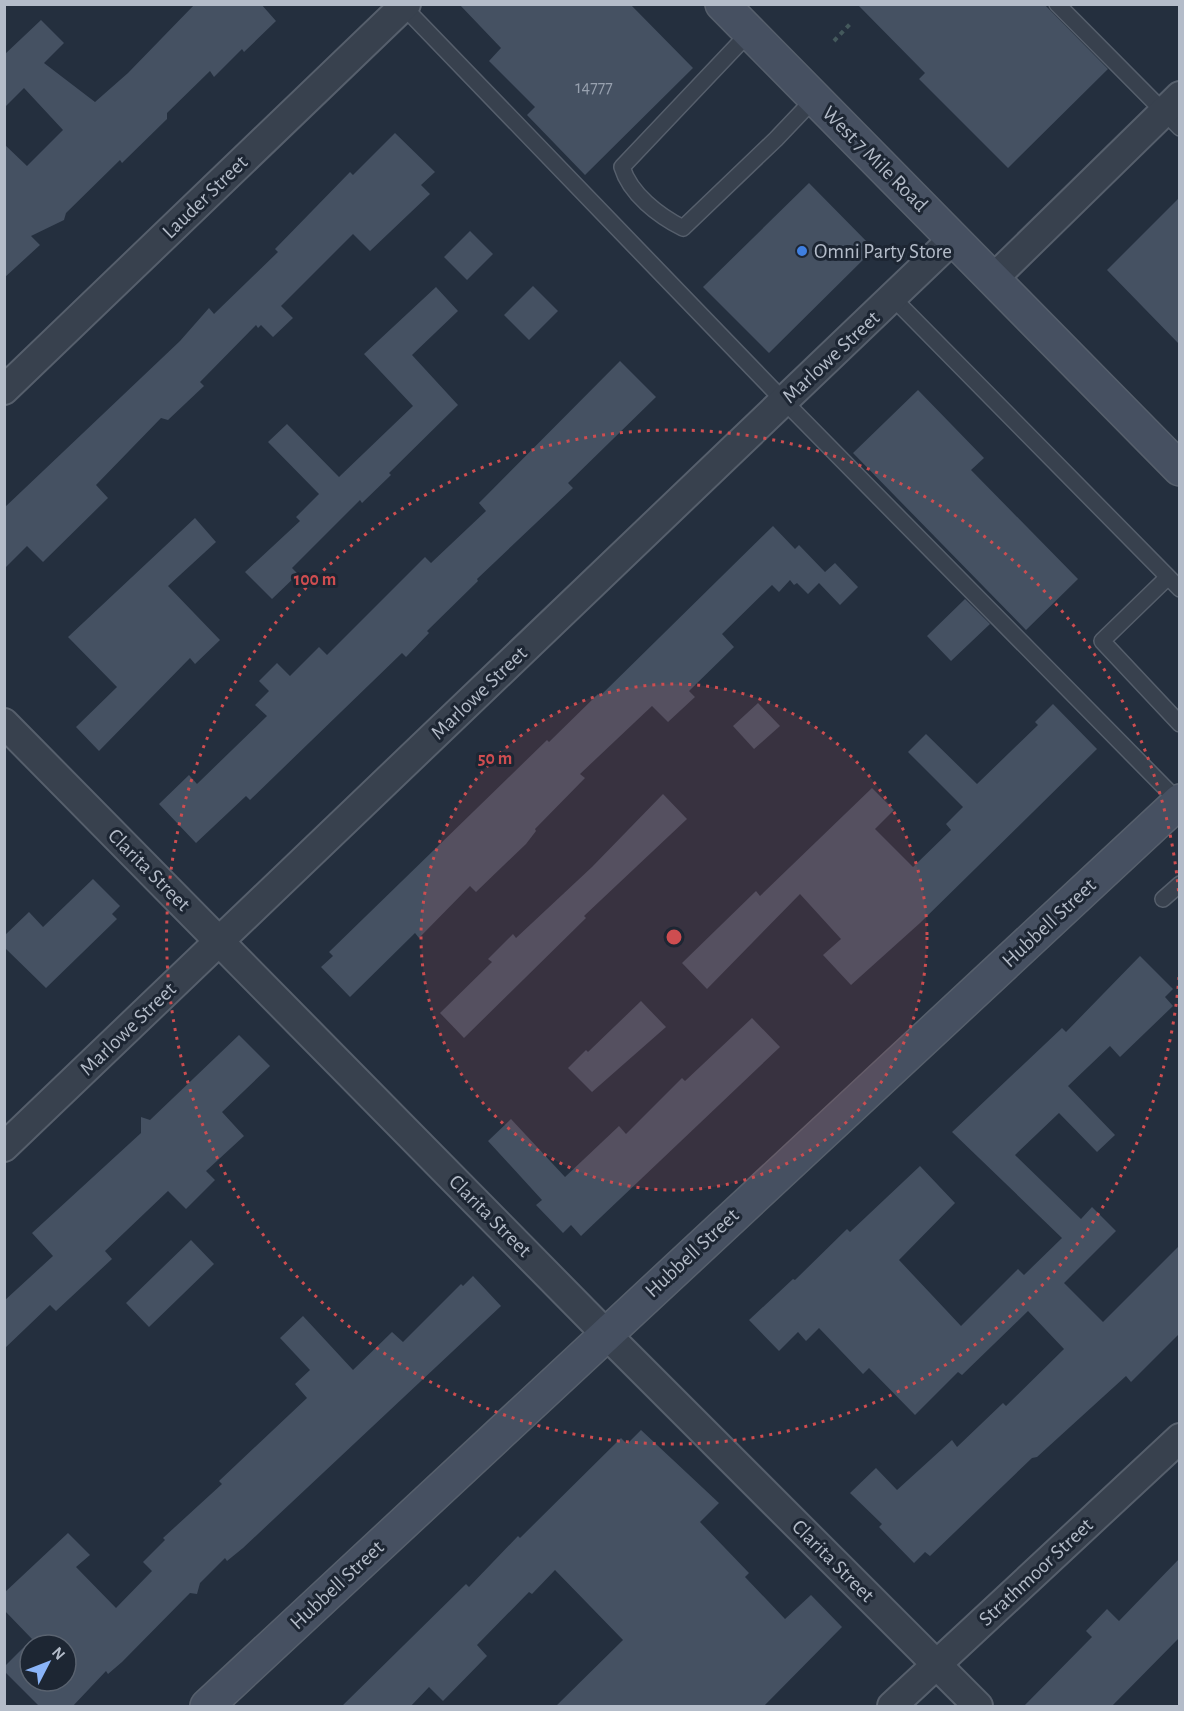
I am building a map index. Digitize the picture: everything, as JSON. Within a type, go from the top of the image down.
[{"type":"street","name":"Lauder Street","points":[[4,390],[403,5]]},
{"type":"street","name":"West 7 Mile Road","points":[[724,5],[1179,469]]},
{"type":"street","points":[[993,279],[1174,112]]},
{"type":"street","name":"Marlowe Street","points":[[4,1147],[954,238]]},
{"type":"street","name":"Clarita Street","points":[[4,723],[606,1334],[978,1707]]},
{"type":"street","name":"Hubbell Street","points":[[207,1707],[1179,802]]},
{"type":"street","name":"Strathmoor Street","points":[[892,1707],[1179,1438]]},
{"type":"lane","points":[[1057,4],[1174,112]]},
{"type":"lane","points":[[403,5],[784,401],[1179,802]]},
{"type":"lane","points":[[750,33],[621,167],[625,179],[662,218],[683,228],[776,139],[815,98]]},
{"type":"lane","points":[[893,298],[1179,589]]},
{"type":"lane","points":[[1168,577],[1102,641],[1179,724]]},
{"type":"lane","points":[[1163,899],[1179,884]]},
{"type":"path","points":[[834,42],[852,22]]},
{"type":"building","points":[[195,4],[261,4],[276,21],[244,52],[242,49],[214,77],[210,71],[167,113],[167,119],[122,163],[120,160],[66,213],[64,220],[31,236],[40,245],[4,278],[4,144],[27,166],[63,130],[24,88],[4,108],[4,55],[41,20],[64,43],[44,63],[95,102],[128,73]]},
{"type":"building","points":[[459,4],[630,4],[693,68],[585,175],[527,115],[535,107],[489,61],[501,48]]},
{"type":"building","points":[[857,4],[1044,4],[1108,69],[1008,168],[919,79],[925,73]]},
{"type":"building","points":[[395,133],[435,172],[421,185],[430,194],[370,251],[353,234],[281,306],[293,318],[273,337],[261,325],[258,328],[256,325],[200,382],[204,386],[168,420],[161,418],[96,485],[108,498],[43,562],[27,546],[4,569],[4,508],[180,341],[209,308],[214,314],[278,252],[275,249],[350,172],[353,175]]},
{"type":"building","points":[[809,183],[874,249],[769,353],[703,287]]},
{"type":"building","points":[[1179,198],[1179,344],[1107,270]]},
{"type":"building","points":[[470,231],[493,254],[467,280],[444,257]]},
{"type":"building","points":[[533,286],[558,311],[529,340],[504,315]]},
{"type":"building","points":[[436,287],[458,311],[412,355],[458,405],[389,473],[391,475],[362,503],[360,500],[292,568],[298,574],[272,599],[245,572],[300,521],[296,517],[319,494],[268,442],[287,424],[339,477],[413,406],[364,354]]},
{"type":"building","points":[[620,361],[656,397],[568,483],[573,488],[477,579],[478,581],[427,631],[429,633],[406,657],[402,653],[250,800],[246,796],[196,843],[159,804],[189,775],[197,784],[267,716],[255,705],[269,691],[259,681],[277,663],[290,676],[319,647],[327,655],[425,557],[431,563],[486,511],[479,503]]},
{"type":"building","points":[[918,390],[984,458],[971,470],[1078,579],[1026,630],[853,453]]},
{"type":"building","points":[[195,518],[216,542],[168,586],[220,640],[195,664],[190,658],[99,751],[76,727],[117,687],[68,637]]},
{"type":"building","points":[[773,526],[795,549],[799,545],[825,572],[835,563],[858,587],[840,605],[819,583],[808,594],[797,583],[794,585],[790,580],[779,592],[772,585],[722,634],[734,647],[689,691],[695,697],[668,722],[652,706],[580,774],[585,778],[535,829],[536,831],[526,844],[476,892],[470,886],[419,938],[415,933],[350,997],[321,967],[333,956],[329,952],[547,740],[549,742],[598,694],[600,696]]},
{"type":"building","points":[[965,599],[990,624],[951,661],[927,636]]},
{"type":"building","points":[[758,703],[780,726],[754,749],[733,726]]},
{"type":"building","points":[[1053,704],[1097,749],[920,923],[851,985],[823,955],[841,939],[800,894],[707,989],[682,963],[756,891],[760,896],[872,788],[894,810],[875,829],[913,867],[951,830],[946,824],[963,807],[908,752],[926,734],[977,784],[1038,725],[1035,722]]},
{"type":"building","points":[[663,794],[687,819],[584,916],[586,918],[464,1038],[440,1013],[492,962],[488,959],[513,934],[516,938],[592,867]]},
{"type":"building","points":[[93,879],[120,906],[112,914],[117,919],[46,988],[4,947],[4,936],[29,912],[43,927]]},
{"type":"building","points":[[1140,956],[1173,989],[1165,997],[1173,1006],[1120,1057],[1110,1046],[1068,1086],[1115,1135],[1097,1152],[1059,1113],[1015,1155],[1081,1219],[1092,1207],[1116,1231],[1064,1283],[1103,1322],[1179,1246],[1179,1334],[1131,1382],[1126,1376],[1037,1457],[1032,1458],[930,1556],[925,1552],[914,1563],[879,1527],[882,1524],[850,1493],[876,1468],[897,1490],[952,1440],[957,1447],[1003,1403],[1006,1406],[1064,1349],[1028,1311],[962,1375],[958,1372],[915,1415],[869,1368],[863,1374],[819,1328],[806,1341],[798,1332],[779,1351],[749,1320],[793,1279],[795,1280],[847,1229],[850,1232],[920,1166],[955,1203],[899,1260],[961,1326],[1018,1269],[1024,1275],[1062,1238],[952,1132],[1062,1028],[1066,1032]]},
{"type":"building","points":[[641,1001],[666,1027],[592,1092],[568,1068]]},
{"type":"building","points":[[752,1018],[780,1047],[581,1236],[571,1225],[563,1233],[536,1205],[542,1200],[488,1141],[511,1119],[565,1177],[619,1126],[626,1134],[682,1078],[685,1081]]},
{"type":"building","points":[[239,1035],[270,1066],[222,1112],[244,1136],[206,1171],[215,1180],[186,1209],[168,1191],[105,1251],[112,1259],[56,1311],[50,1305],[4,1349],[4,1301],[53,1256],[32,1233],[141,1133],[141,1117],[150,1120]]},
{"type":"building","points":[[191,1240],[214,1264],[149,1327],[126,1303]]},
{"type":"building","points":[[473,1276],[501,1306],[243,1548],[227,1561],[225,1558],[200,1583],[197,1594],[190,1593],[122,1662],[108,1674],[106,1671],[72,1707],[40,1707],[26,1693],[78,1693],[78,1633],[26,1633],[4,1610],[4,1593],[68,1533],[90,1555],[76,1567],[116,1608],[152,1571],[143,1562],[165,1540],[163,1538],[222,1484],[219,1481],[307,1398],[295,1384],[310,1370],[280,1338],[303,1316],[353,1370],[392,1332],[403,1342],[461,1284],[463,1286]]},
{"type":"building","points":[[641,1430],[719,1503],[700,1522],[749,1573],[745,1577],[785,1619],[811,1595],[842,1627],[763,1707],[555,1707],[623,1640],[555,1570],[532,1594],[529,1592],[477,1645],[487,1656],[443,1701],[429,1687],[410,1707],[341,1707],[466,1584],[469,1587],[518,1536],[520,1538],[621,1438],[627,1444]]},
{"type":"building","points":[[1179,1559],[1179,1638],[1111,1707],[1023,1707],[1092,1637],[1086,1631],[1107,1609],[1119,1621]]},
{"type":"building","points":[[18,1653],[18,1685],[4,1671],[4,1667]]},
{"type":"place","name":"Omni Party Store","points":[[802,251]]}]
